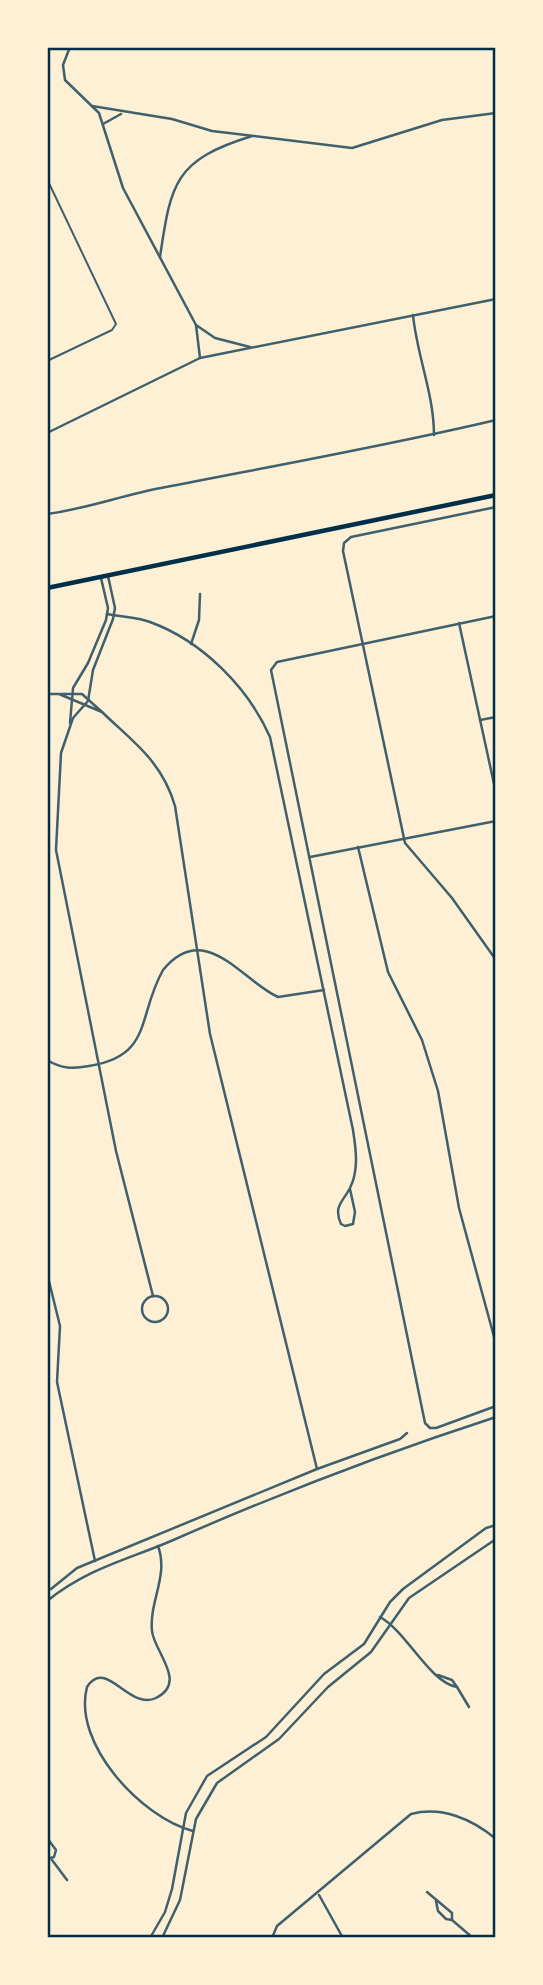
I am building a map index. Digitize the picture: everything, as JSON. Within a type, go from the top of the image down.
[{"type":"main road","points":[[47,588],[496,495]]},
{"type":"street","points":[[70,47],[63,65],[65,80],[92,106],[103,124],[118,176],[196,325],[200,358]]},
{"type":"street","points":[[92,106],[172,119],[212,131],[352,148],[442,120],[496,113]]},
{"type":"street","points":[[103,124],[124,113]]},
{"type":"street","points":[[160,260],[169,202],[174,187],[188,167],[212,149],[255,135]]},
{"type":"street","points":[[47,433],[200,358],[496,299]]},
{"type":"street","points":[[413,315],[419,358],[433,404],[434,435]]},
{"type":"street","points":[[196,325],[215,338],[253,347]]},
{"type":"street","points":[[47,514],[158,488],[434,435],[496,420]]},
{"type":"street","points":[[496,507],[351,537],[344,542],[343,551],[406,846],[452,898],[496,960]]},
{"type":"street","points":[[69,726],[89,699],[93,670],[114,615],[108,576]]},
{"type":"street","points":[[101,577],[107,614],[88,663],[72,692],[69,726],[60,760],[56,856],[98,1065],[153,1296]]},
{"type":"street","points":[[191,644],[200,620],[200,594]]},
{"type":"street","points":[[107,614],[152,622],[191,644],[215,662],[235,683],[270,737],[356,1148],[350,1189],[355,1218],[354,1224],[345,1226],[339,1219],[338,1206],[350,1189]]},
{"type":"street","points":[[496,616],[277,662],[271,666],[425,1423],[430,1428],[496,1406]]},
{"type":"street","points":[[460,623],[496,793]]},
{"type":"street","points":[[47,694],[72,692],[89,699],[138,742],[172,796],[210,1034],[317,1469]]},
{"type":"street","points":[[59,694],[83,707],[102,712]]},
{"type":"street","points":[[480,720],[496,717]]},
{"type":"street","points":[[310,857],[496,821]]},
{"type":"street","points":[[358,847],[388,972],[422,1040],[443,1108],[457,1198],[496,1344]]},
{"type":"street","points":[[47,1060],[71,1069],[117,1059],[132,1049],[163,970],[173,960],[197,951],[228,959],[278,997],[324,990]]},
{"type":"street","points":[[47,1273],[60,1326],[57,1382],[95,1561]]},
{"type":"street","points":[[153,1296],[164,1300],[167,1307],[166,1315],[156,1322],[148,1320],[142,1313],[145,1300],[153,1296]]},
{"type":"street","points":[[47,1601],[79,1577],[369,1458],[496,1417]]},
{"type":"street","points":[[51,1589],[74,1570],[317,1469],[400,1439],[407,1433]]},
{"type":"street","points":[[150,1938],[170,1896],[190,1804],[207,1776],[259,1742],[284,1719],[324,1674],[363,1644],[396,1595],[419,1575],[486,1528],[496,1525]]},
{"type":"street","points":[[162,1938],[180,1900],[193,1831],[200,1810],[217,1783],[256,1758],[292,1725],[327,1687],[371,1652],[402,1605],[422,1586],[496,1539]]},
{"type":"street","points":[[158,1546],[162,1557],[162,1576],[153,1609],[152,1632],[169,1669],[168,1685],[158,1697],[145,1700],[129,1695],[104,1676],[98,1677],[87,1687],[85,1704],[93,1740],[118,1778],[149,1808],[193,1831]]},
{"type":"street","points":[[380,1617],[390,1623],[419,1658],[449,1686],[457,1687],[469,1707]]},
{"type":"street","points":[[284,1719],[292,1725]]},
{"type":"street","points":[[272,1938],[277,1926],[411,1814],[430,1811],[456,1816],[473,1822],[496,1839]]},
{"type":"street","points":[[47,1838],[56,1850],[50,1859],[66,1880]]},
{"type":"street","points":[[428,1892],[452,1913],[452,1920]]},
{"type":"street","points":[[318,1894],[343,1938]]},
{"type":"street","points":[[436,1901],[438,1911],[473,1938]]},
{"type":"lane","points":[[47,179],[116,324],[112,330],[47,361]]}]
